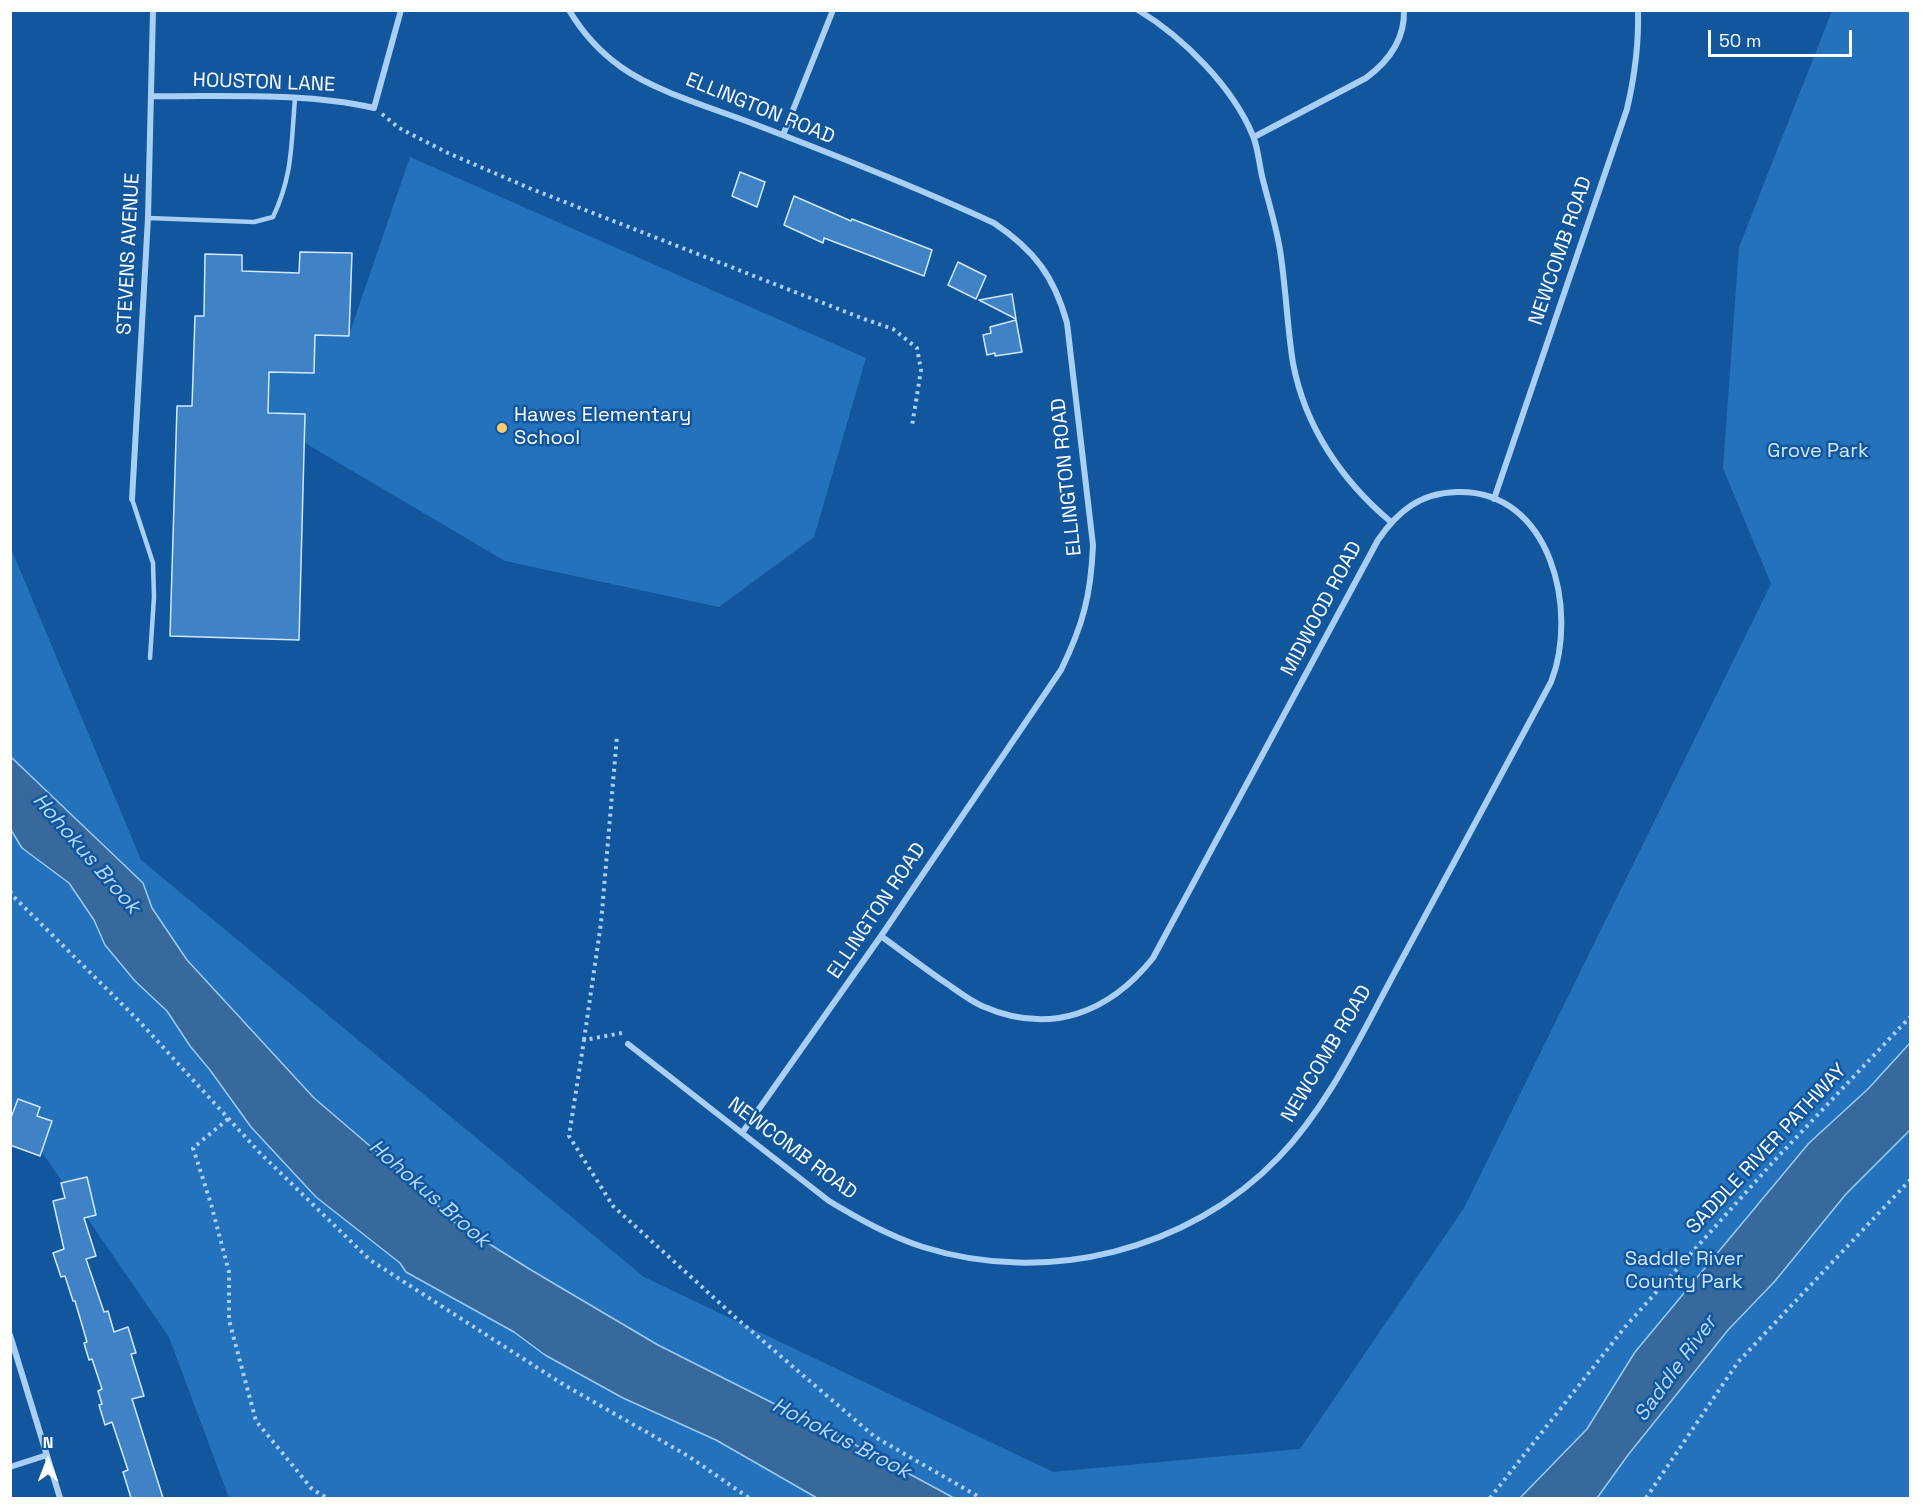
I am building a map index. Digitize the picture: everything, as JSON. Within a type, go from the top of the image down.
[{"type":"street","name":"STEVENS AVENUE","points":[[132,499],[148,218],[153,10]]},
{"type":"street","points":[[374,108],[401,10]]},
{"type":"street","name":"ELLINGTON ROAD","points":[[569,10],[576,23],[597,47],[621,67],[648,83],[783,135],[994,223],[1015,238],[1035,257],[1050,278],[1061,301],[1067,323],[1093,545],[1092,576],[1086,610],[1076,639],[1061,670],[880,936],[742,1133]]},
{"type":"street","points":[[783,135],[833,10]]},
{"type":"street","points":[[1138,10],[1178,39],[1214,76],[1236,105],[1254,137],[1262,176],[1274,215],[1293,364],[1302,398],[1316,431],[1332,458],[1350,483],[1391,522]]},
{"type":"street","points":[[1254,137],[1366,78],[1382,67],[1402,33],[1404,10]]},
{"type":"street","name":"NEWCOMB ROAD","points":[[1494,499],[1627,109],[1636,72],[1639,39],[1638,10]]},
{"type":"street","name":"HOUSTON LANE","points":[[151,96],[295,99],[350,103],[374,108]]},
{"type":"street","name":"NEWCOMB ROAD","points":[[628,1044],[829,1201],[856,1218],[889,1234],[923,1247],[965,1257],[1001,1262],[1038,1263],[1075,1260],[1116,1252],[1151,1241],[1204,1215],[1252,1183],[1303,1130],[1343,1067],[1554,674],[1561,645],[1563,621],[1561,597],[1553,568],[1536,533],[1507,505],[1467,492],[1446,492],[1425,498],[1408,507],[1391,522]]},
{"type":"street","name":"MIDWOOD ROAD","points":[[880,936],[964,996],[981,1006],[1003,1014],[1027,1018],[1053,1018],[1076,1014],[1098,1006],[1116,995],[1136,978],[1153,958],[1373,550],[1391,522]]},
{"type":"street","points":[[10,1335],[60,1498]]},
{"type":"street","points":[[10,1467],[46,1455]]},
{"type":"lane","points":[[148,218],[254,222],[273,217],[283,196],[289,173],[295,99]]},
{"type":"lane","points":[[132,499],[153,563],[154,597],[150,658]]},
{"type":"path","points":[[374,108],[399,128],[529,188],[893,329],[917,348],[921,370],[912,426]]},
{"type":"path","points":[[617,736],[601,923],[569,1136],[613,1206],[735,1317],[875,1437],[981,1498]]},
{"type":"path","points":[[10,891],[139,1021],[260,1153],[370,1260],[561,1383],[688,1456],[748,1498]]},
{"type":"path","name":"SADDLE RIVER PATHWAY","points":[[1490,1498],[1625,1327],[1774,1161],[1911,1017]]},
{"type":"path","points":[[585,1040],[623,1033],[628,1044]]},
{"type":"path","points":[[228,1119],[193,1148],[229,1272],[229,1320],[256,1421],[312,1489],[327,1498]]},
{"type":"path","points":[[1646,1498],[1738,1362],[1911,1180]]},
{"type":"green space","name":"Saddle River County Park","points":[[1832,11],[1910,11],[1910,1498],[229,1498],[169,1337],[11,1107],[10,546],[141,860],[644,1277],[1053,1472],[1300,1449],[1464,1208],[1771,584],[1723,468],[1739,247]]},
{"type":"green space","points":[[410,157],[866,358],[814,537],[719,607],[505,561],[305,443],[305,414],[268,413],[269,372],[314,373],[315,335],[349,335]]},
{"type":"water","name":"Hohokus Brook","points":[[11,757],[143,883],[152,908],[187,960],[314,1098],[432,1199],[451,1220],[658,1345],[852,1443],[954,1498],[817,1498],[716,1440],[623,1398],[545,1355],[514,1332],[406,1272],[400,1263],[316,1197],[251,1127],[190,1046],[167,1011],[135,981],[105,945],[94,920],[69,883],[22,848],[11,830]]},
{"type":"water","name":"Saddle River","points":[[1910,1043],[1910,1130],[1846,1194],[1775,1281],[1728,1330],[1628,1455],[1597,1498],[1520,1498],[1587,1429],[1635,1352],[1809,1143],[1868,1089]]},
{"type":"building","points":[[740,172],[765,182],[757,207],[732,196]]},
{"type":"building","points":[[794,196],[851,221],[852,219],[932,250],[924,276],[824,238],[823,243],[784,225]]},
{"type":"building","points":[[300,252],[352,253],[349,336],[315,335],[314,373],[269,372],[268,413],[305,414],[299,640],[170,636],[177,406],[192,406],[195,316],[204,316],[205,254],[242,255],[242,271],[299,273]]},
{"type":"building","points":[[958,262],[986,276],[976,299],[948,285]]},
{"type":"building","points":[[1012,294],[1016,319],[979,300]]},
{"type":"building","points":[[1016,320],[1022,352],[987,355],[983,335],[991,333],[990,327]]},
{"type":"building","points":[[18,1099],[40,1107],[37,1116],[52,1121],[40,1156],[10,1145],[10,1120]]},
{"type":"building","points":[[87,1177],[96,1215],[84,1218],[96,1256],[86,1259],[104,1312],[108,1311],[114,1332],[128,1327],[136,1353],[131,1354],[144,1396],[132,1399],[163,1498],[131,1498],[123,1472],[128,1470],[112,1422],[105,1425],[99,1405],[102,1404],[98,1391],[102,1389],[92,1359],[89,1360],[84,1343],[87,1342],[75,1301],[73,1301],[65,1276],[61,1277],[53,1253],[64,1249],[53,1201],[65,1198],[61,1183]]},
{"type":"place","name":"Hawes Elementary School","points":[[502,428]]},
{"type":"park label","name":"Grove Park","points":[[1818,452]]}]
